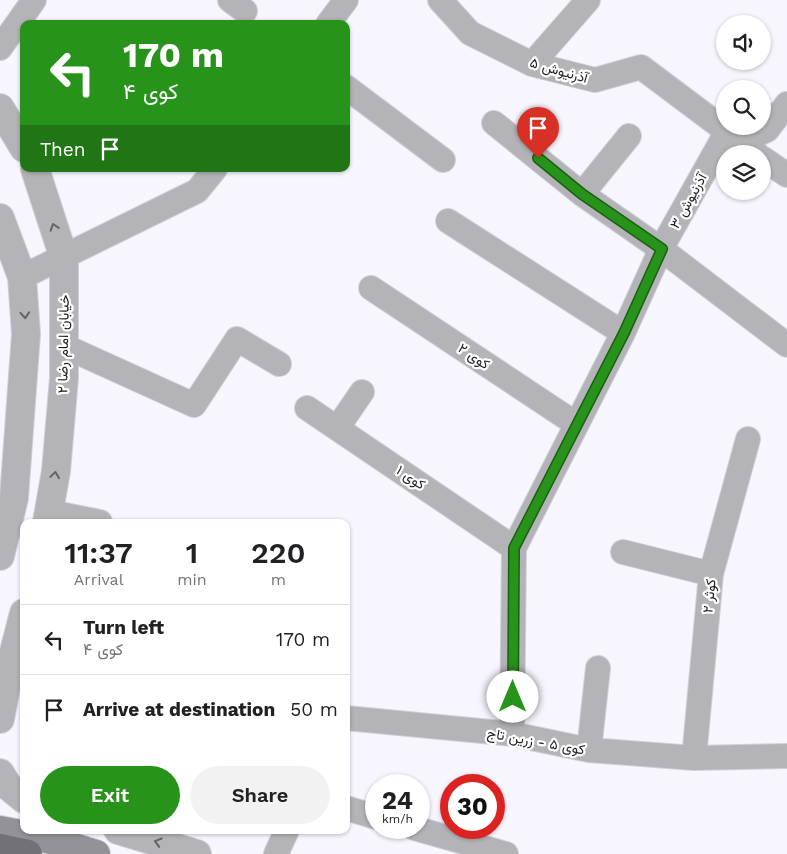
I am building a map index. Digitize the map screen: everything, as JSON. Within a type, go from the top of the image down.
[{"type":"highway","points":[[0,848],[28,854]]},
{"type":"main road","points":[[0,830],[20,834]]},
{"type":"main road","points":[[21,834],[48,839],[96,854]]},
{"type":"street","points":[[23,20],[34,0]]},
{"type":"street","points":[[331,20],[346,0]]},
{"type":"street","name":"آذرنیوش ۵","points":[[440,0],[470,33],[532,64],[594,80],[641,67],[716,125]]},
{"type":"street","points":[[532,64],[588,0]]},
{"type":"street","points":[[11,42],[20,26]]},
{"type":"street","points":[[350,90],[442,160]]},
{"type":"street","points":[[771,126],[787,104]]},
{"type":"street","points":[[0,108],[20,141]]},
{"type":"street","points":[[494,123],[582,194],[662,249],[787,345]]},
{"type":"street","name":"آذرنیوش ۳","points":[[512,734],[514,548],[624,333],[662,249],[725,135]]},
{"type":"street","name":"آذرنیوش ۵","points":[[729,135],[744,145]]},
{"type":"street","points":[[735,135],[749,138],[756,135]]},
{"type":"street","points":[[582,194],[629,136]]},
{"type":"street","points":[[771,164],[787,175]]},
{"type":"street","name":"خیابان امام رضا ۲","points":[[36,172],[64,258],[64,378],[48,517]]},
{"type":"street","points":[[22,277],[197,191],[213,172]]},
{"type":"street","points":[[0,218],[22,277],[26,334],[14,498],[0,556]]},
{"type":"street","points":[[448,221],[624,333]]},
{"type":"street","name":"کوی ۲","points":[[371,288],[576,424]]},
{"type":"street","points":[[64,346],[194,405],[237,339],[279,364]]},
{"type":"street","points":[[338,427],[362,392]]},
{"type":"street","name":"کوی ۱","points":[[307,408],[338,427],[514,548]]},
{"type":"street","name":"کوثر ۲","points":[[694,758],[711,574],[748,439]]},
{"type":"street","points":[[48,517],[69,519]]},
{"type":"street","points":[[623,552],[711,574]]},
{"type":"street","points":[[0,719],[20,630]]},
{"type":"street","points":[[589,750],[598,668]]},
{"type":"street","name":"کوی ۵ - زرین تاج","points":[[350,718],[512,734],[589,750],[694,758],[787,756]]},
{"type":"street","points":[[0,773],[8,786],[20,796]]},
{"type":"street","points":[[0,802],[20,803]]},
{"type":"street","points":[[350,809],[365,814]]},
{"type":"street","points":[[430,833],[506,854]]},
{"type":"street","points":[[131,834],[197,854]]},
{"type":"street","points":[[276,854],[285,834]]},
{"type":"route","points":[[513,697],[514,548],[624,333],[662,249],[582,194],[538,158]]}]
